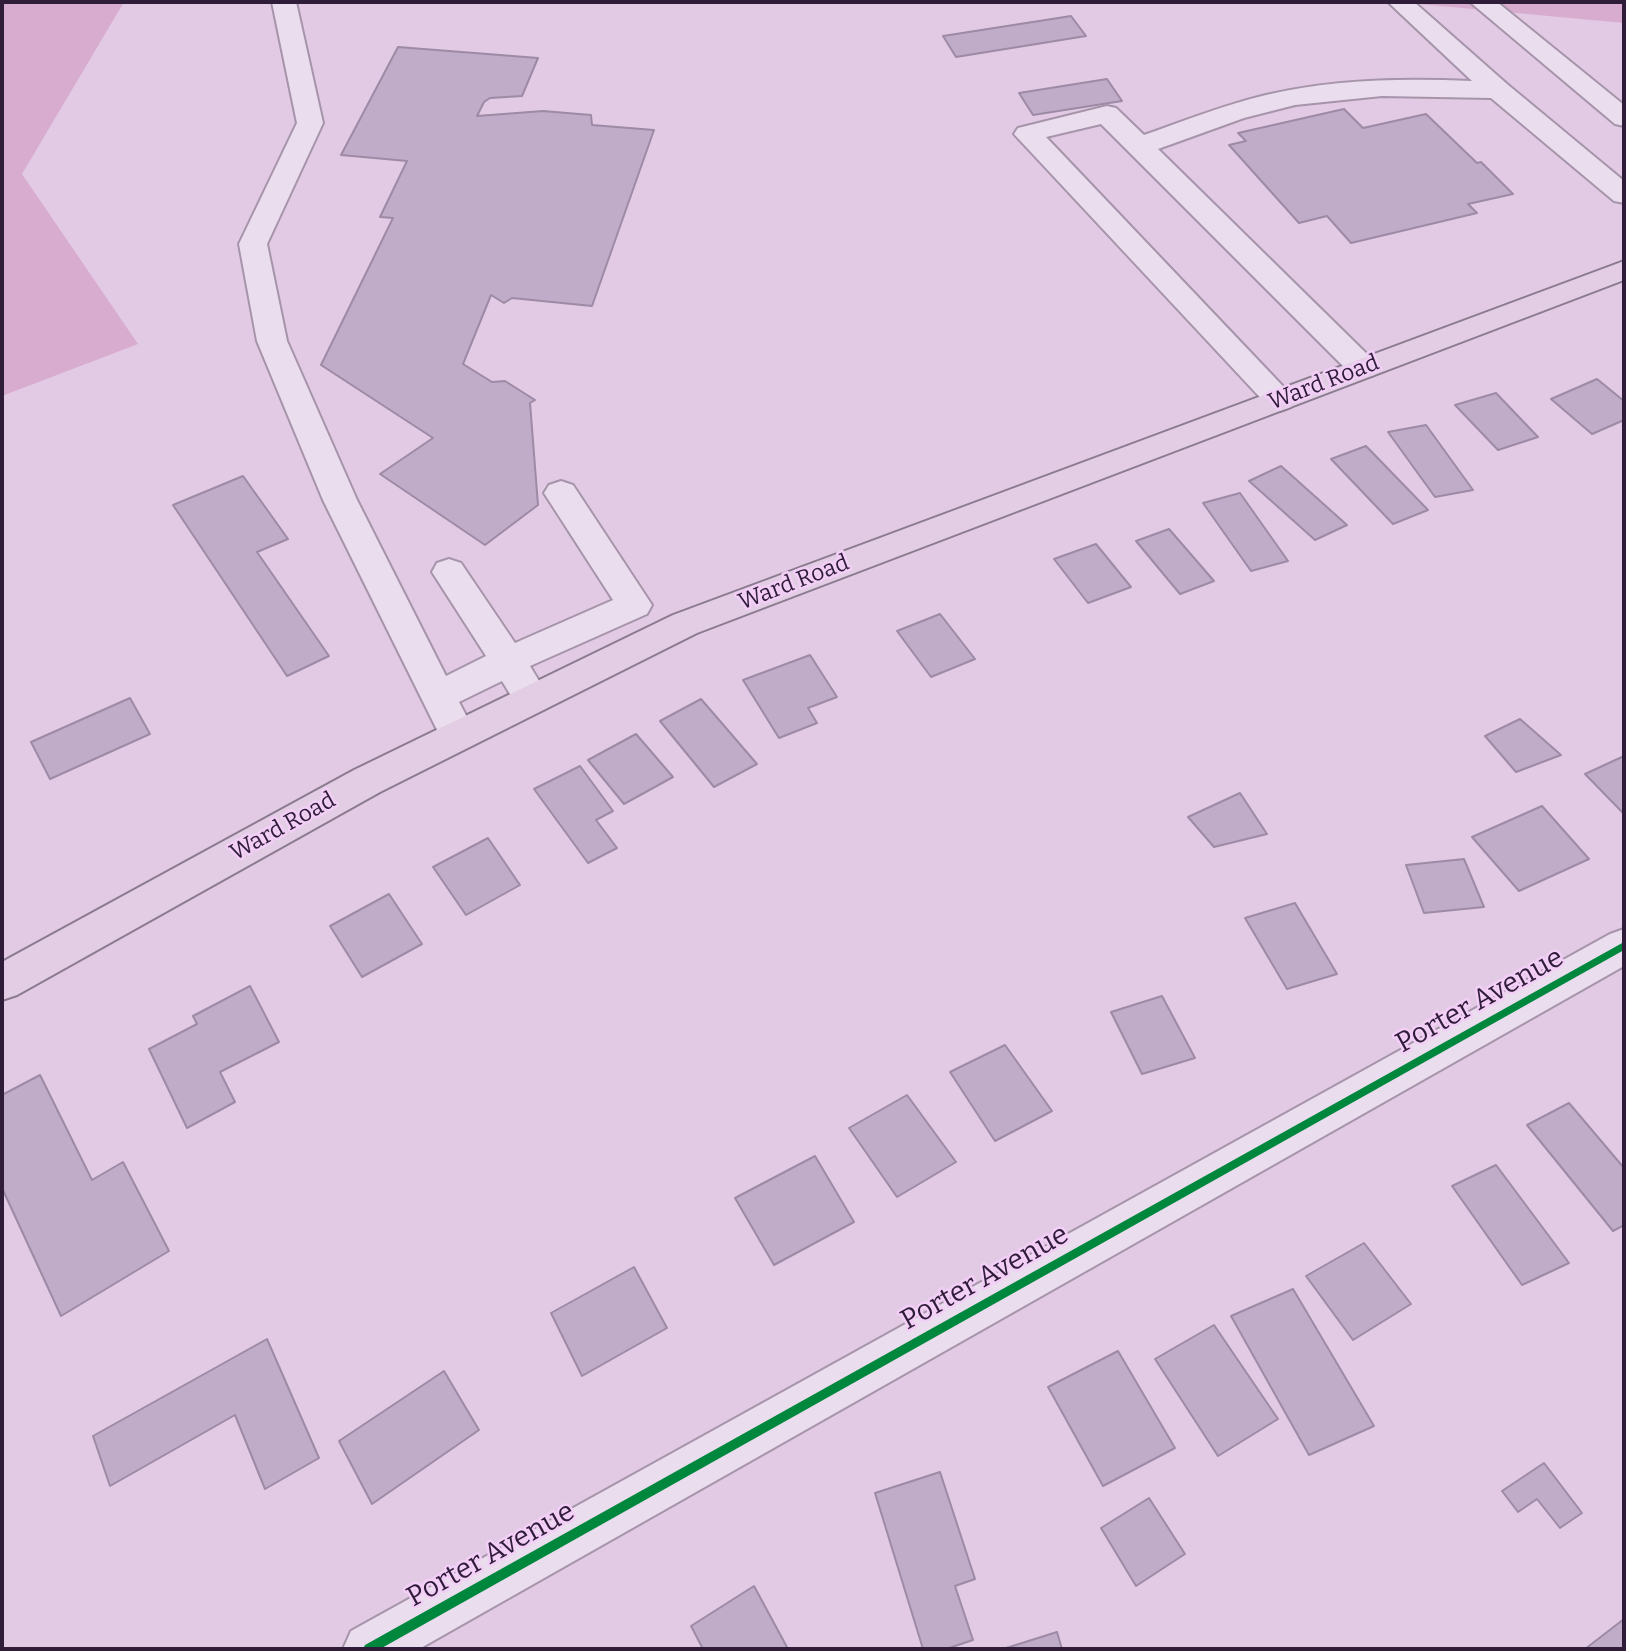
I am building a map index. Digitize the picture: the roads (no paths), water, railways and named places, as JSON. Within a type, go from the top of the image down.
[{"type":"main road","name":"Ward Road","points":[[2,982],[367,780],[685,624],[1624,270]]},
{"type":"street","points":[[284,2],[310,124],[253,244],[272,341],[340,500],[458,736]]},
{"type":"street","points":[[1400,2],[1498,90],[1624,195]]},
{"type":"street","points":[[1482,2],[1624,118]]},
{"type":"street","points":[[1139,146],[1268,103],[1321,95],[1444,87],[1498,90]]},
{"type":"street","points":[[1280,400],[1027,134],[1107,114],[1363,368]]},
{"type":"street","points":[[561,493],[657,638]]},
{"type":"street","points":[[449,572],[532,699]]},
{"type":"street","points":[[438,697],[508,661],[635,605]]},
{"type":"street","name":"Porter Avenue","points":[[369,1649],[1624,946]]}]
